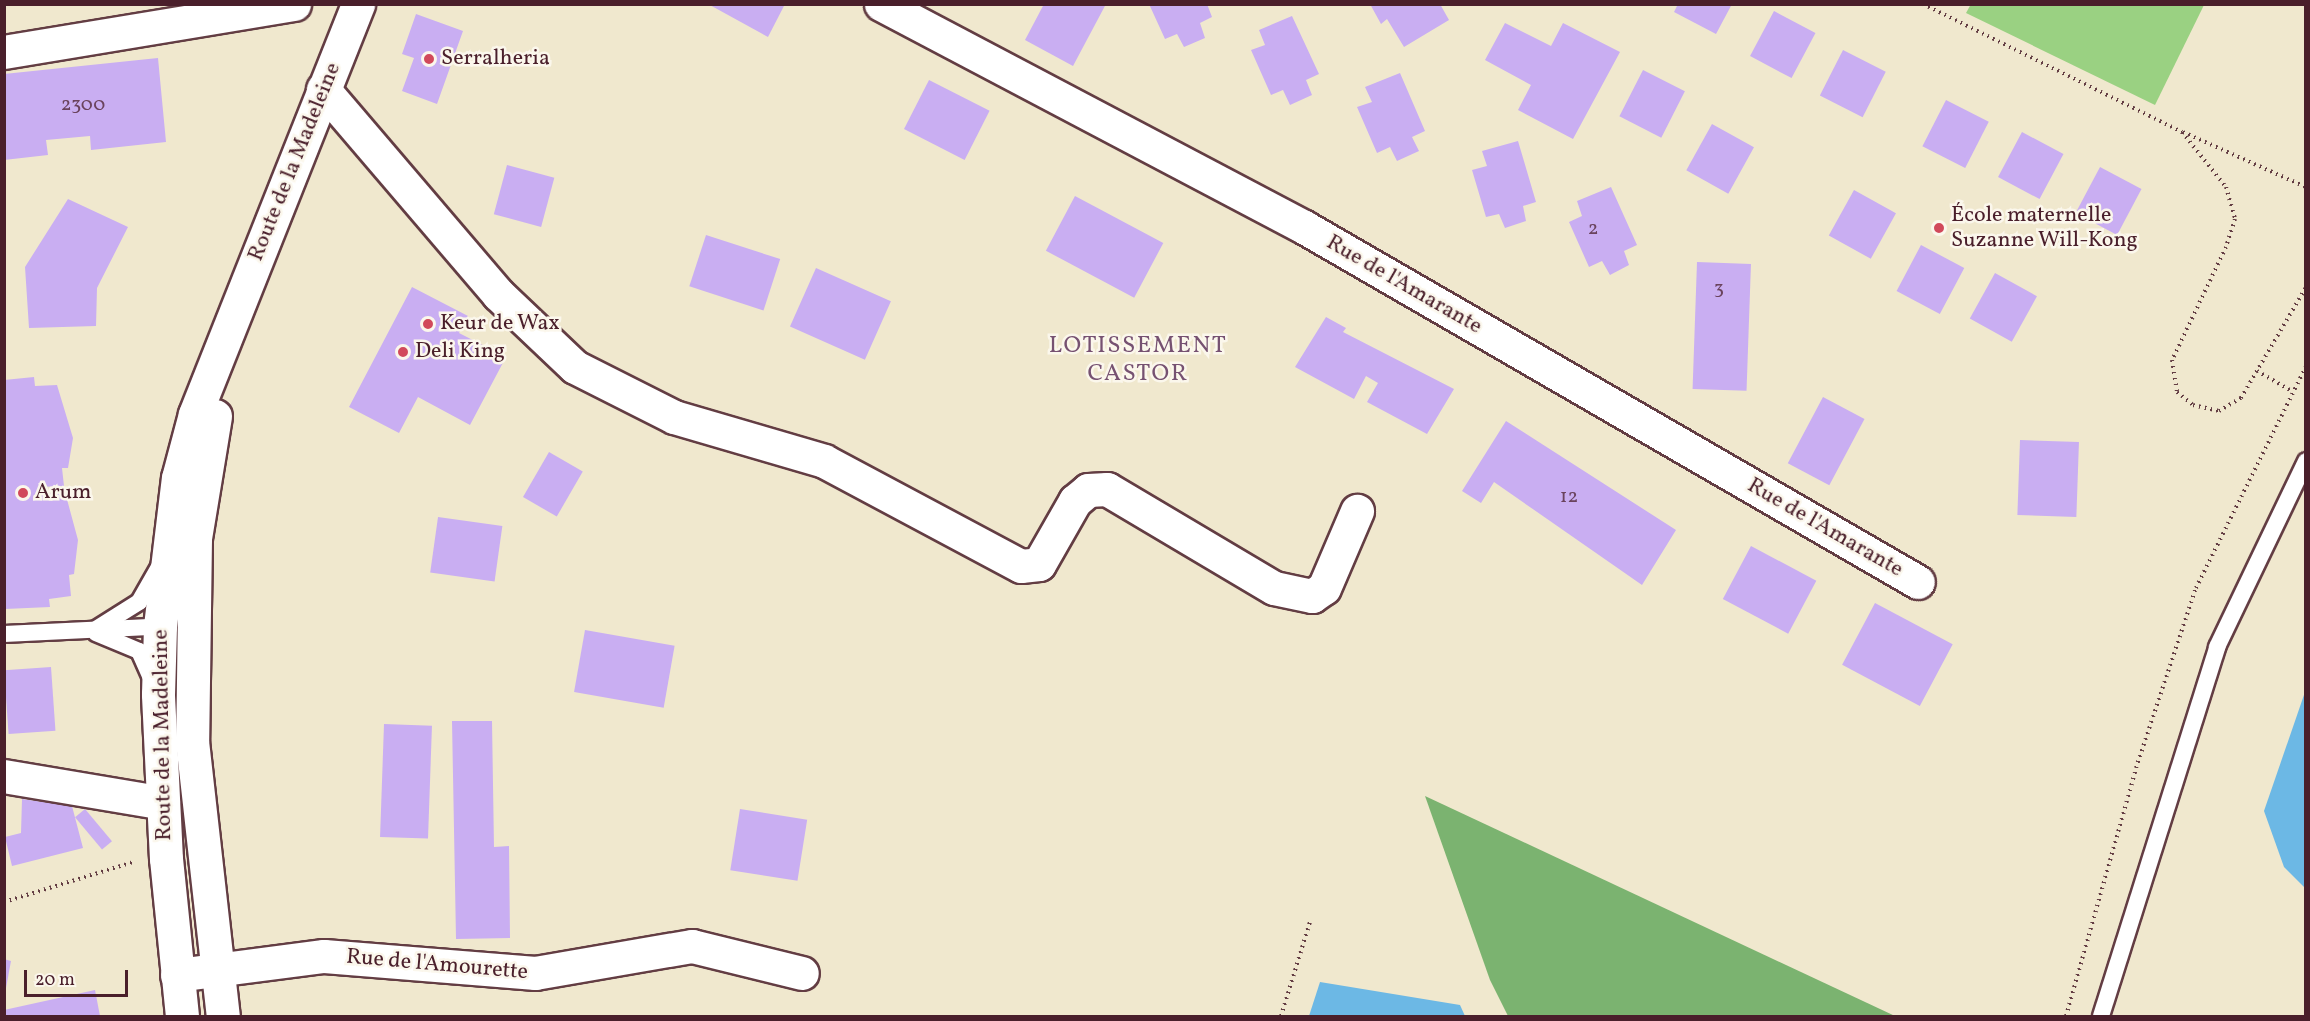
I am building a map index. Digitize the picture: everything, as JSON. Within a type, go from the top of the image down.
[{"type":"street","points":[[4,52],[294,4]]},
{"type":"street","name":"Route de la Madeleine","points":[[223,1017],[192,741],[166,556],[195,414],[358,4]]},
{"type":"street","name":"Rue de l'Amarante","points":[[881,4],[1304,227],[1918,582]]},
{"type":"street","points":[[323,89],[498,294],[575,367],[674,417],[824,461],[1021,566],[1039,564],[1075,501],[1088,490],[1107,489],[1274,588],[1312,596],[1323,588],[1357,511]]},
{"type":"street","name":"Route de la Madeleine","points":[[182,1017],[166,859],[158,694],[195,538],[233,320]]},
{"type":"street","points":[[4,776],[163,803]]},
{"type":"street","name":"Rue de l'Amourette","points":[[177,975],[219,972],[324,956],[535,973],[692,946],[802,973]]},
{"type":"lane","points":[[2101,1017],[2217,647],[2306,461]]},
{"type":"lane","points":[[92,631],[139,602],[166,556]]},
{"type":"lane","points":[[4,634],[175,625]]},
{"type":"lane","points":[[92,631],[139,651],[158,694]]},
{"type":"path","points":[[1923,4],[2182,132],[2306,187]]},
{"type":"path","points":[[2182,132],[2226,188],[2235,219],[2172,360],[2177,392],[2193,405],[2219,411],[2241,398],[2306,287]]},
{"type":"path","points":[[2066,1017],[2136,768],[2196,588],[2291,392],[2306,366]]},
{"type":"path","points":[[2257,371],[2291,392]]},
{"type":"path","points":[[4,902],[139,860],[166,859]]},
{"type":"path","points":[[1281,1017],[1310,921]]},
{"type":"green space","points":[[1971,4],[2204,5],[2155,105],[1966,13]]},
{"type":"green space","points":[[1425,796],[1895,1016],[1508,1016],[1490,980]]},
{"type":"water","points":[[2305,692],[2306,888],[2284,867],[2264,811]]},
{"type":"water","points":[[1320,982],[1460,1005],[1465,1016],[1309,1016]]},
{"type":"building","points":[[708,4],[785,4],[768,37]]},
{"type":"building","points":[[1044,4],[1106,4],[1073,66],[1025,40]]},
{"type":"building","points":[[1149,4],[1207,4],[1212,17],[1200,23],[1205,38],[1184,47],[1177,34],[1165,39]]},
{"type":"building","points":[[1370,4],[1440,4],[1449,20],[1404,47],[1387,19],[1381,24]]},
{"type":"building","points":[[1678,4],[1732,4],[1716,34],[1674,12]]},
{"type":"building","points":[[1774,11],[1815,33],[1792,78],[1750,56]]},
{"type":"building","points":[[416,14],[463,31],[437,104],[402,91],[414,58],[402,54]]},
{"type":"building","points":[[1292,16],[1319,74],[1306,80],[1312,95],[1290,105],[1283,90],[1271,95],[1251,50],[1265,45],[1259,30]]},
{"type":"building","points":[[1505,23],[1551,46],[1563,23],[1620,52],[1573,139],[1518,110],[1531,85],[1485,60]]},
{"type":"building","points":[[1843,50],[1886,72],[1863,117],[1820,95]]},
{"type":"building","points":[[158,58],[166,142],[91,150],[90,136],[46,140],[48,155],[4,160],[4,74]]},
{"type":"building","points":[[1643,70],[1685,91],[1661,138],[1619,116]]},
{"type":"building","points":[[1400,73],[1425,131],[1412,137],[1419,151],[1397,161],[1390,147],[1377,153],[1357,107],[1372,102],[1365,87]]},
{"type":"building","points":[[929,80],[990,111],[965,160],[904,129]]},
{"type":"building","points":[[1946,100],[1989,122],[1965,168],[1922,146]]},
{"type":"building","points":[[1712,124],[1754,147],[1728,194],[1686,170]]},
{"type":"building","points":[[2022,132],[2063,154],[2040,199],[1998,177]]},
{"type":"building","points":[[1518,141],[1536,202],[1523,206],[1526,221],[1505,228],[1499,214],[1486,217],[1472,170],[1487,166],[1482,151]]},
{"type":"building","points":[[507,165],[554,178],[541,227],[494,214]]},
{"type":"building","points":[[2100,167],[2141,189],[2117,235],[2076,213]]},
{"type":"building","points":[[1611,187],[1637,245],[1624,251],[1629,265],[1610,275],[1602,261],[1589,267],[1569,222],[1582,216],[1577,201]]},
{"type":"building","points":[[1854,190],[1896,213],[1871,259],[1829,235]]},
{"type":"building","points":[[1075,196],[1163,243],[1134,298],[1046,251]]},
{"type":"building","points":[[68,199],[128,227],[97,288],[96,326],[29,328],[25,267]]},
{"type":"building","points":[[706,235],[780,259],[763,310],[689,286]]},
{"type":"building","points":[[1921,245],[1964,268],[1940,314],[1897,291]]},
{"type":"building","points":[[1697,262],[1751,264],[1747,391],[1693,389]]},
{"type":"building","points":[[816,268],[891,301],[865,360],[790,326]]},
{"type":"building","points":[[1995,273],[2037,296],[2012,342],[1970,318]]},
{"type":"building","points":[[412,287],[468,316],[459,333],[506,357],[470,425],[418,397],[399,433],[349,407]]},
{"type":"building","points":[[1326,317],[1346,328],[1343,332],[1454,389],[1427,434],[1367,402],[1378,383],[1366,376],[1354,399],[1295,367]]},
{"type":"building","name":"Arum","points":[[34,377],[35,386],[57,385],[73,438],[68,468],[62,468],[64,486],[40,487],[41,494],[65,492],[78,540],[74,574],[69,575],[71,596],[49,599],[50,607],[5,609],[4,380]]},
{"type":"building","points":[[1823,397],[1864,419],[1829,485],[1788,463]]},
{"type":"building","points":[[1506,421],[1676,530],[1642,585],[1494,482],[1481,503],[1462,491]]},
{"type":"building","points":[[2020,440],[2079,442],[2076,517],[2017,515]]},
{"type":"building","points":[[549,452],[583,472],[557,517],[523,497]]},
{"type":"building","points":[[438,517],[502,526],[495,582],[430,572]]},
{"type":"building","points":[[1751,546],[1816,581],[1788,634],[1723,599]]},
{"type":"building","points":[[1875,603],[1953,644],[1920,706],[1842,665]]},
{"type":"building","points":[[585,630],[675,646],[664,708],[574,692]]},
{"type":"building","points":[[51,667],[55,731],[9,734],[4,670]]},
{"type":"building","points":[[452,721],[492,721],[494,847],[509,846],[510,938],[456,939]]},
{"type":"building","points":[[384,724],[432,726],[428,839],[380,837]]},
{"type":"building","points":[[22,799],[72,806],[83,848],[12,866],[5,837],[21,833]]},
{"type":"building","points":[[85,809],[112,841],[102,850],[75,817]]},
{"type":"building","points":[[740,809],[807,820],[797,881],[730,870]]},
{"type":"building","points":[[4,959],[11,961],[6,988],[4,988]]},
{"type":"building","points":[[95,990],[100,1016],[4,1016],[4,1010]]},
{"type":"place","name":"Serralheria","points":[[429,59]]},
{"type":"place","name":"École maternelle Suzanne Will-Kong","points":[[1939,228]]},
{"type":"place","name":"Keur de Wax","points":[[428,324]]},
{"type":"place","name":"Deli King","points":[[403,352]]},
{"type":"place","name":"Arum","points":[[23,493]]},
{"type":"district","name":"LOTISSEMENT CASTOR","points":[[1138,361]]}]
